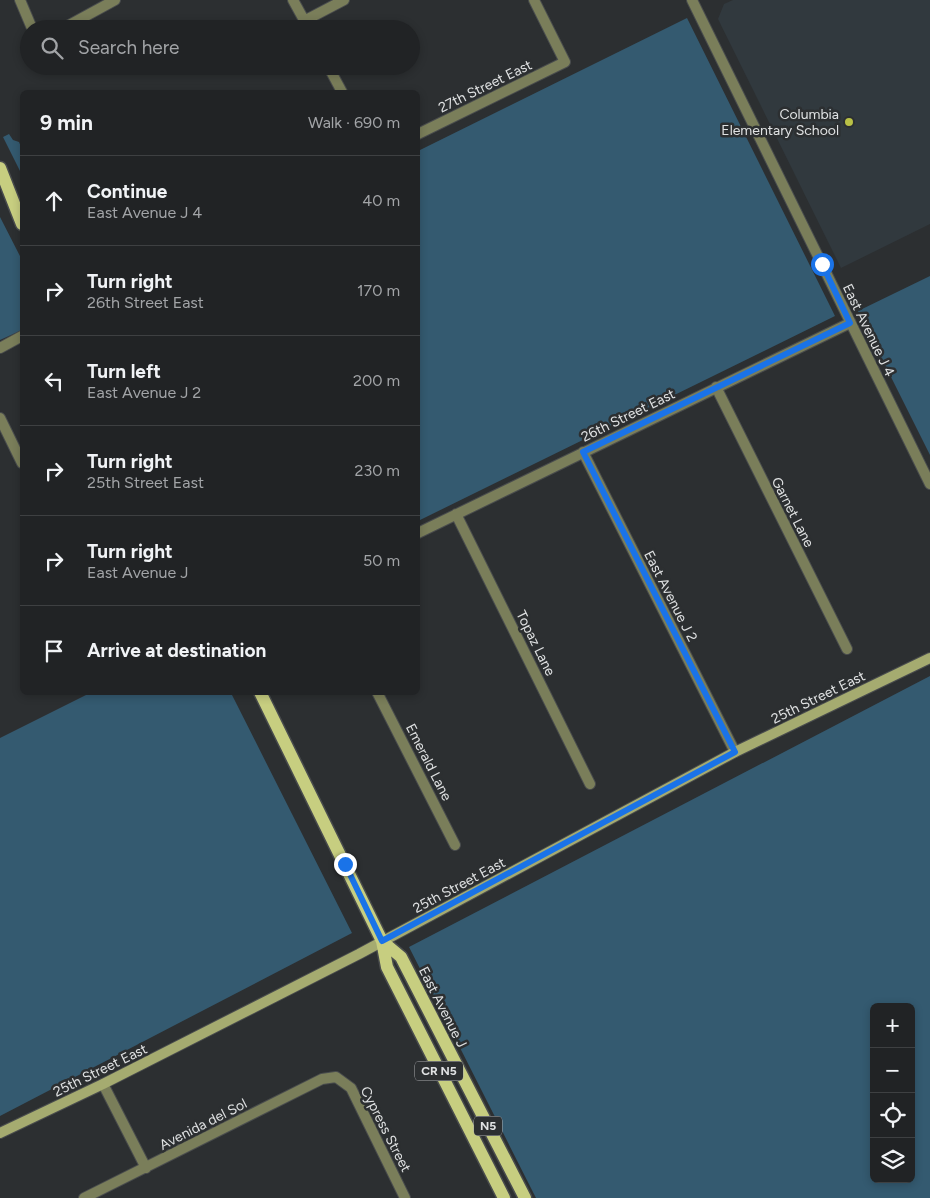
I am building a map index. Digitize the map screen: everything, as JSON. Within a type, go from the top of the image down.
[{"type":"main road","points":[[0,168],[20,219]]},
{"type":"main road","points":[[0,194],[20,225]]},
{"type":"main road","name":"East Avenue J","points":[[261,695],[382,941],[387,967],[504,1198]]},
{"type":"main road","name":"East Avenue J","points":[[382,941],[401,957],[525,1198]]},
{"type":"street","points":[[20,0],[28,20]]},
{"type":"street","points":[[78,20],[115,0]]},
{"type":"street","points":[[293,0],[303,20]]},
{"type":"street","points":[[314,20],[344,0]]},
{"type":"street","name":"27th Street East","points":[[420,133],[565,62],[534,0]]},
{"type":"street","name":"East Avenue J 4","points":[[694,1],[930,484]]},
{"type":"street","points":[[333,75],[341,90]]},
{"type":"street","name":"26th Street East","points":[[420,532],[850,323]]},
{"type":"street","points":[[0,348],[20,337]]},
{"type":"street","name":"Garnet Lane","points":[[716,387],[847,649]]},
{"type":"street","points":[[0,418],[20,459]]},
{"type":"street","name":"East Avenue J 2","points":[[583,452],[735,752]]},
{"type":"street","name":"Topaz Lane","points":[[456,514],[590,784]]},
{"type":"street","name":"25th Street East","points":[[0,1133],[104,1084],[382,941],[735,752],[930,658]]},
{"type":"street","name":"Emerald Lane","points":[[380,695],[455,845]]},
{"type":"street","name":"Avenida del Sol","points":[[84,1198],[322,1079],[336,1077]]},
{"type":"street","name":"Cypress Street","points":[[336,1077],[351,1088],[405,1198]]},
{"type":"street","points":[[104,1084],[146,1168]]},
{"type":"shaded area","name":"Columbia Elementary School","points":[[733,0],[930,0],[930,224],[841,268],[718,19],[724,4]]},
{"type":"shaded area","points":[[687,18],[835,316],[420,520],[420,150]]},
{"type":"shaded area","points":[[9,134],[13,140],[19,142],[20,171],[3,137]]},
{"type":"shaded area","points":[[0,217],[20,256],[20,331],[0,340]]},
{"type":"shaded area","points":[[930,276],[930,455],[858,311]]},
{"type":"shaded area","points":[[930,676],[930,1198],[536,1198],[409,947]]},
{"type":"shaded area","points":[[86,695],[232,695],[352,933],[0,1116],[0,738]]},
{"type":"place","name":"Columbia Elementary School","points":[[849,122]]},
{"type":"route","points":[[345,864],[382,941],[735,752],[583,452],[850,323],[822,264]]}]
